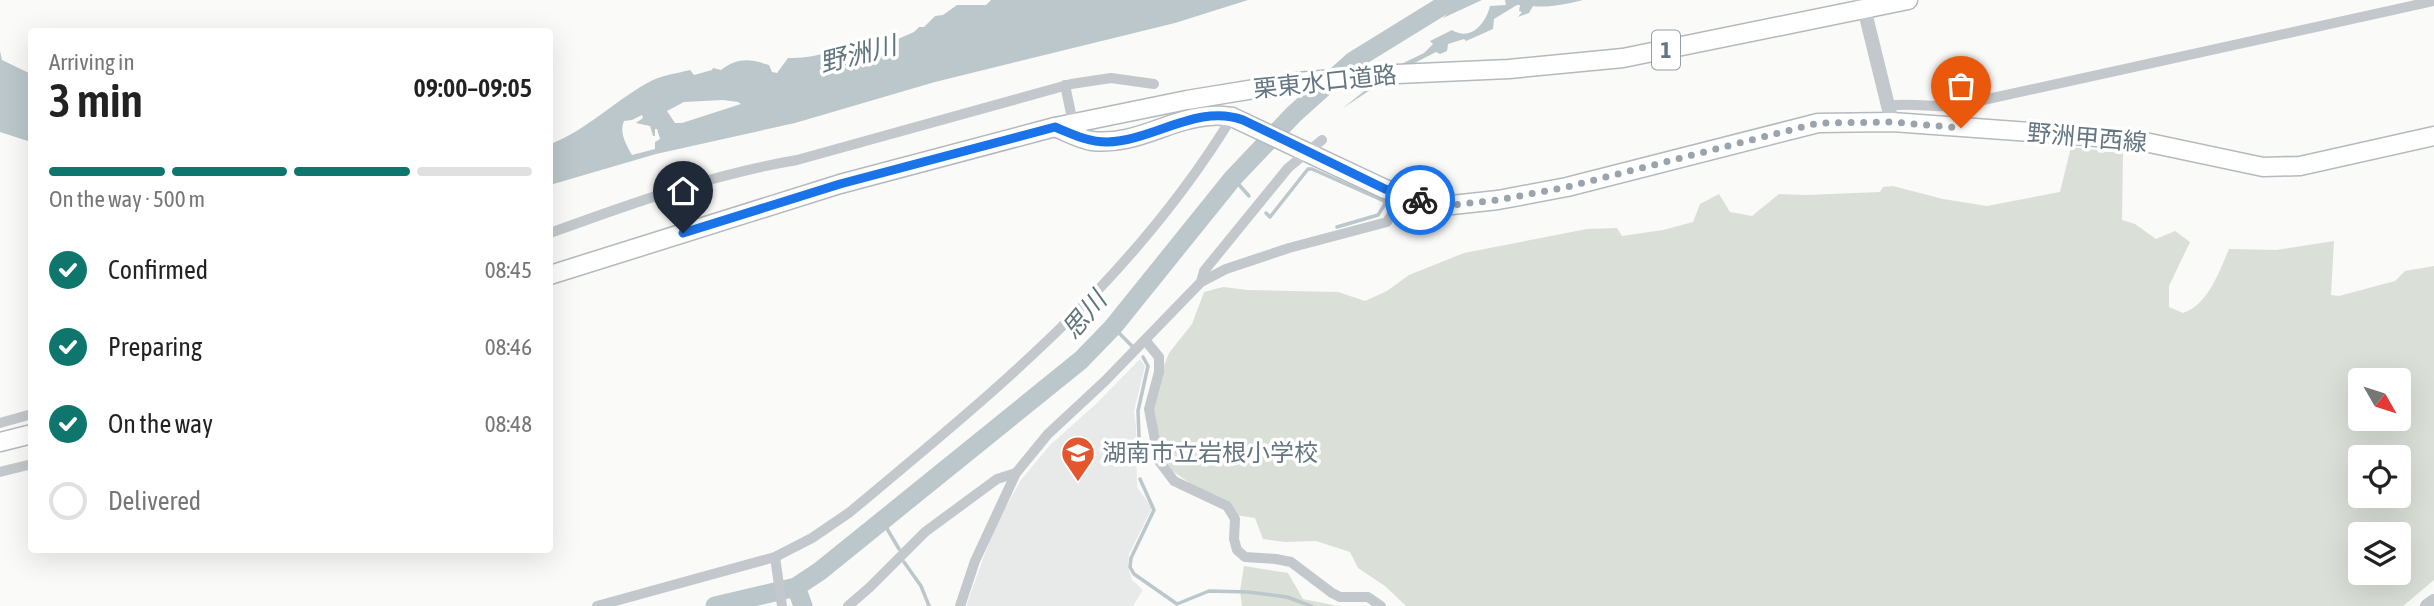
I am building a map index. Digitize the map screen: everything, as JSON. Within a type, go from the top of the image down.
[{"type":"main road","name":"栗東水口道路","points":[[553,274],[840,184],[1064,125],[1297,82],[1509,69],[1623,58],[1863,4],[1908,0]]},
{"type":"main road","name":"野洲甲西線","points":[[1064,125],[1088,140],[1107,142],[1144,136],[1195,119],[1211,116],[1234,117],[1403,196],[1452,205],[1498,200],[1567,187],[1818,123],[1890,114],[1936,126],[2145,142],[2263,167],[2300,166],[2434,136]]},
{"type":"main road","points":[[4,441],[28,435]]},
{"type":"street","points":[[1863,4],[1890,114],[1902,103],[1956,106],[2434,1]]},
{"type":"street","points":[[553,232],[614,210],[762,166],[809,157],[1065,85],[1111,78],[1154,84]]},
{"type":"street","points":[[1064,125],[1065,85]]},
{"type":"street","points":[[1936,126],[1941,107]]},
{"type":"street","points":[[597,606],[775,559],[850,512],[1066,326],[1110,280],[1165,215],[1234,117]]},
{"type":"street","points":[[1201,282],[1204,271],[1288,168],[1306,150],[1322,140]]},
{"type":"street","points":[[960,606],[975,561],[1016,473],[1048,434],[1201,282],[1226,269],[1289,248],[1387,222],[1403,196]]},
{"type":"street","points":[[1145,340],[1159,356],[1149,409],[1159,461],[1174,481],[1227,506],[1235,519],[1234,539],[1237,550],[1245,557],[1291,562],[1340,597],[1368,597],[1381,606]]},
{"type":"street","points":[[4,441],[1,420],[28,415]]},
{"type":"street","points":[[0,472],[28,465]]},
{"type":"street","points":[[848,606],[925,532],[997,479],[1016,473]]},
{"type":"street","points":[[775,559],[782,606]]},
{"type":"street","points":[[2427,606],[2434,601]]},
{"type":"shaded area","points":[[2071,147],[2123,153],[2122,220],[2135,224],[2156,239],[2175,231],[2190,242],[2169,286],[2169,307],[2183,313],[2192,309],[2206,295],[2229,249],[2276,250],[2334,241],[2331,295],[2339,296],[2395,281],[2405,271],[2434,266],[2434,580],[2403,606],[1406,606],[1385,586],[1358,568],[1350,552],[1316,541],[1285,542],[1263,539],[1255,518],[1235,515],[1157,460],[1150,429],[1154,390],[1169,353],[1192,324],[1204,292],[1223,287],[1338,292],[1365,301],[1387,291],[1409,275],[1464,253],[1587,229],[1617,228],[1622,236],[1693,222],[1700,204],[1719,194],[1730,212],[1752,216],[1779,194],[1880,192],[1883,187],[1893,186],[1943,199],[1987,206],[2060,192]]},
{"type":"shaded area","name":"湖南市立岩根小学校","points":[[1140,359],[1145,366],[1134,411],[1137,487],[1152,508],[1129,554],[1128,566],[1132,580],[1143,590],[1133,606],[966,606],[995,526],[1021,480],[1050,445],[1096,404]]},
{"type":"shaded area","points":[[1244,566],[1288,573],[1303,599],[1338,606],[1242,606],[1240,591]]},
{"type":"water","name":"野洲川","points":[[991,0],[1248,0],[1175,23],[935,82],[795,123],[656,154],[553,184],[553,143],[577,131],[653,80],[690,70],[694,75],[713,68],[721,70],[744,60],[769,65],[772,72],[777,73],[788,58],[814,56],[857,44],[884,45],[924,27],[935,16],[943,15],[957,5],[986,5]],"holes":[[[684,102],[741,104],[682,123],[675,123],[667,111]],[[642,115],[643,118],[636,123],[650,126],[653,136],[657,129],[660,139],[655,142],[655,149],[632,155],[622,130],[624,121]]]},
{"type":"water","points":[[1457,0],[1482,0],[1443,18],[1450,11],[1442,9],[1454,7]]},
{"type":"water","points":[[1505,0],[1583,0],[1551,6],[1533,6],[1529,13],[1518,17],[1522,12],[1519,11],[1520,5],[1517,5],[1494,19],[1493,29],[1466,41],[1464,39],[1448,44],[1447,51],[1440,54],[1436,52],[1399,71],[1343,108],[1393,68],[1424,53],[1433,44],[1430,41],[1452,30],[1465,34],[1477,29],[1490,6],[1506,5]]},
{"type":"water","points":[[0,51],[2,60],[28,73],[28,141],[0,132]]},
{"type":"waterway","name":"思川","points":[[715,606],[796,587],[820,571],[1081,360],[1113,327],[1233,178],[1294,114],[1353,61],[1452,0]]},
{"type":"waterway","points":[[1266,213],[1270,217],[1308,169],[1384,201],[1385,204],[1378,215],[1337,227]]},
{"type":"waterway","points":[[1233,178],[1249,196]]},
{"type":"waterway","points":[[1113,327],[1133,347]]},
{"type":"waterway","points":[[1140,462],[1138,411],[1148,366],[1143,357]]},
{"type":"waterway","points":[[1140,479],[1154,510],[1131,558],[1130,567],[1134,574],[1177,604],[1209,591],[1287,597],[1311,606]]},
{"type":"waterway","points":[[883,522],[899,549]]},
{"type":"waterway","points":[[904,562],[921,586],[929,606]]},
{"type":"waterway","points":[[796,587],[803,606]]},
{"type":"way so far","points":[[1420,200],[1452,205],[1498,200],[1567,187],[1818,123],[1892,122],[1961,128]]},
{"type":"place","name":"湖南市立岩根小学校","points":[[1078,483]]},
{"type":"route","points":[[683,233],[840,184],[1055,127],[1088,140],[1107,142],[1144,136],[1211,116],[1243,120],[1385,189],[1420,200]]}]
